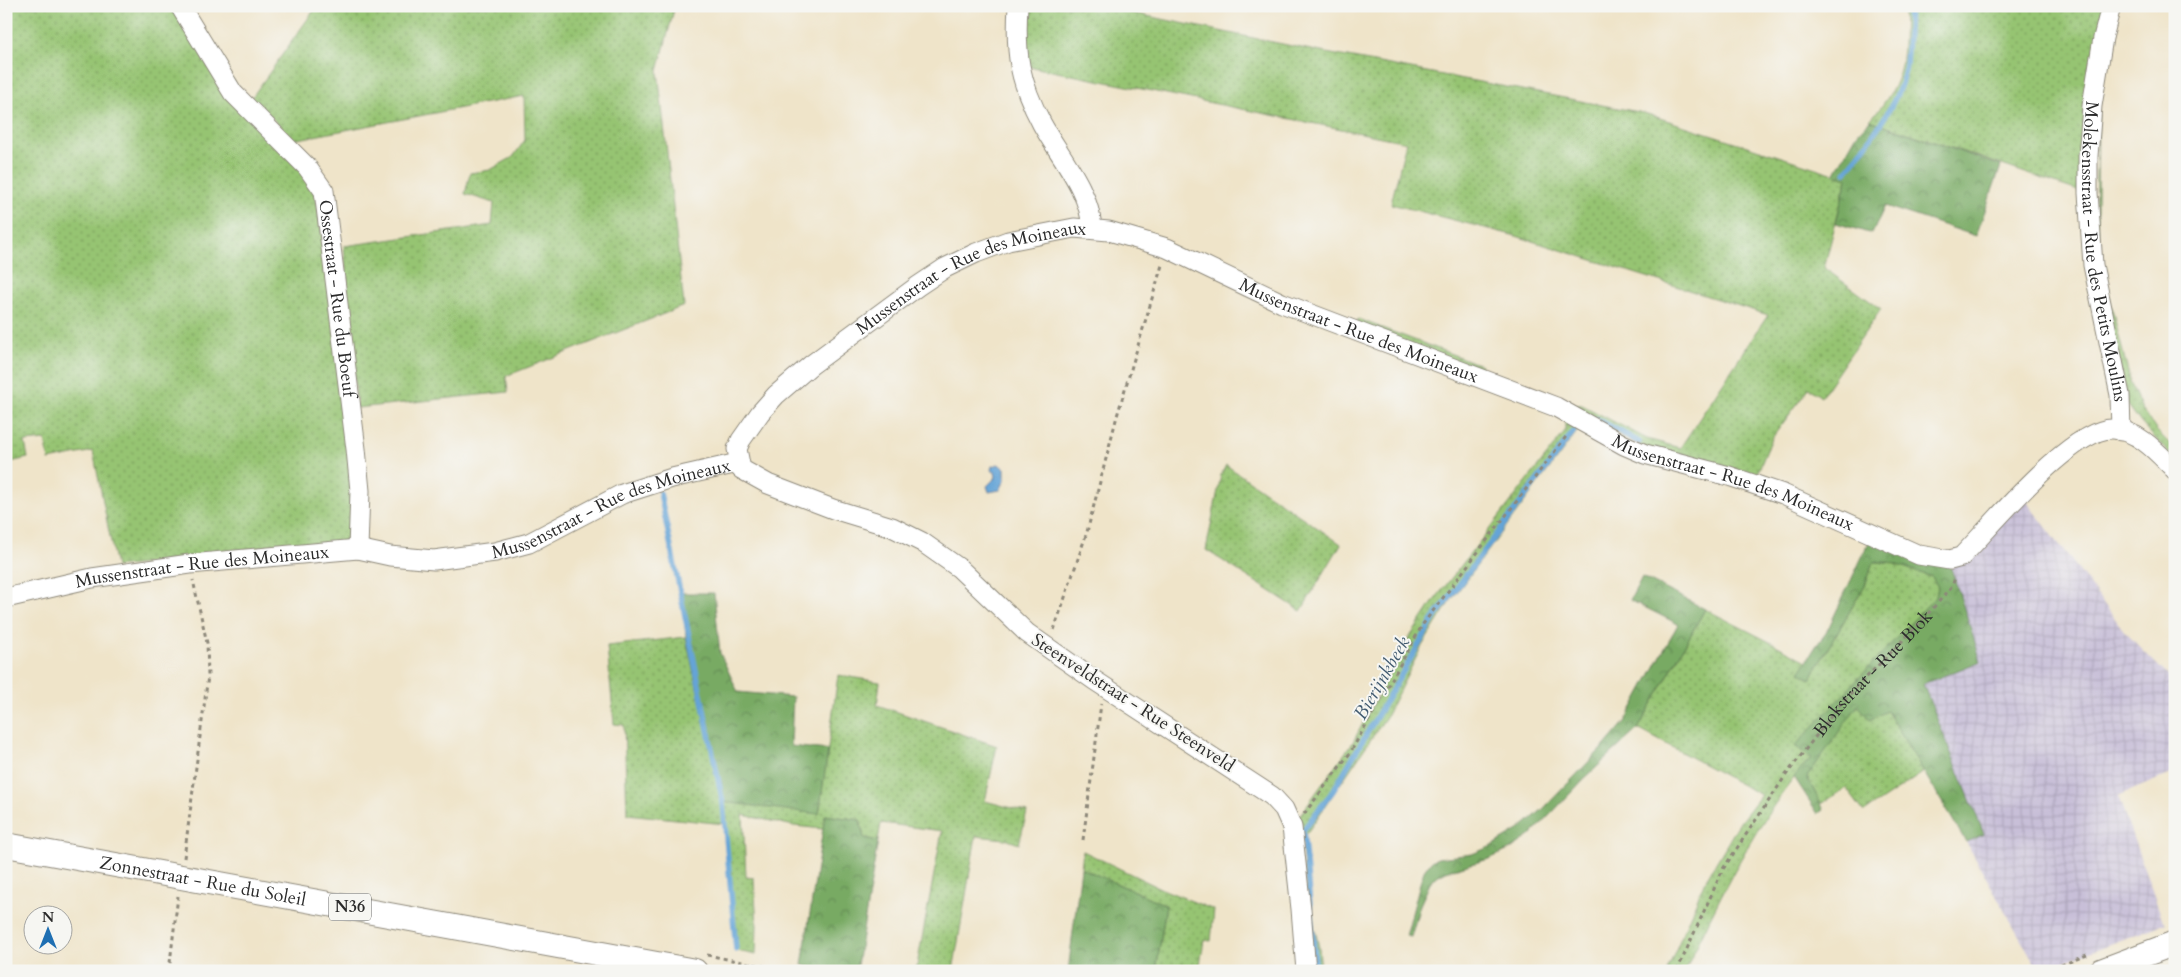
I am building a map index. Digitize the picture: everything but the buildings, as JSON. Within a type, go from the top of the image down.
[{"type":"main road","name":"Zonnestraat - Rue du Soleil","points":[[6,845],[695,971]]},
{"type":"main road","points":[[2101,971],[2175,943]]},
{"type":"street","name":"Ossestraat - Rue du Boeuf","points":[[180,6],[233,93],[307,168],[324,191],[356,440],[360,491],[358,549]]},
{"type":"street","points":[[1018,6],[1016,35],[1018,64],[1026,90],[1042,125],[1083,193],[1091,213],[1092,229]]},
{"type":"street","name":"Molekensstraat - Rue des Petits Moulins","points":[[2111,6],[2103,38],[2092,106],[2088,156],[2088,193],[2091,250],[2120,395],[2122,431]]},
{"type":"street","name":"Mussenstraat - Rue des Moineaux","points":[[6,598],[92,578],[190,564],[358,549],[390,556],[434,560],[495,552],[529,542],[622,494],[672,478],[738,463],[737,449],[741,440],[760,413],[776,395],[811,365],[945,268],[1008,240],[1074,228],[1109,231],[1167,248],[1282,302],[1556,407],[1645,454],[1729,476],[1783,494],[1919,555],[1950,560],[1961,558]]},
{"type":"street","points":[[1961,558],[2039,474],[2073,447],[2102,431],[2112,429],[2136,436],[2150,446],[2175,470]]},
{"type":"street","name":"Steenveldstraat - Rue Steenveld","points":[[738,463],[745,473],[768,484],[833,509],[892,527],[922,542],[959,568],[1026,633],[1272,796],[1284,809],[1292,827],[1306,971]]},
{"type":"path","points":[[1049,648],[1087,532],[1117,416],[1167,248]]},
{"type":"path","points":[[1292,827],[1315,801],[1350,753],[1423,624],[1564,439],[1573,426],[1574,417]]},
{"type":"path","name":"Blokstraat - Rue Blok","points":[[1677,971],[1722,869],[1786,775],[1842,702],[1914,629],[1952,586],[1961,558]]},
{"type":"path","points":[[169,971],[207,694],[207,644],[190,564]]},
{"type":"path","points":[[1083,840],[1104,686]]},
{"type":"shaded area","points":[[2026,500],[2125,632],[2175,683],[2175,772],[2118,796],[2162,918],[2166,923],[2039,971],[1966,842],[1984,834],[1923,684],[1981,661],[1951,568]]},
{"type":"green space","points":[[6,6],[174,6],[314,183],[349,412],[353,537],[343,543],[116,567],[93,451],[49,460],[45,440],[25,442],[28,458],[6,463]]},
{"type":"green space","points":[[317,6],[675,6],[658,71],[684,306],[506,376],[508,392],[357,408],[344,246],[492,225],[494,203],[465,194],[470,173],[490,170],[513,157],[525,140],[524,96],[293,140],[252,97]]},
{"type":"green space","points":[[1022,6],[1099,6],[1321,52],[1644,113],[1847,178],[1824,268],[1881,309],[1821,397],[1809,388],[1772,438],[1755,479],[1653,452],[1558,404],[1582,405],[1647,439],[1680,448],[1768,315],[1516,236],[1391,204],[1406,142],[1032,67],[1023,67]]},
{"type":"green space","points":[[1904,6],[2107,6],[2084,193],[1870,120],[1891,92],[1897,79],[1902,54]]},
{"type":"green space","points":[[2098,108],[2097,219],[2104,277],[2131,384],[2141,408],[2156,430],[2175,449],[2175,460],[2141,423],[2128,405],[2094,243]]},
{"type":"green space","points":[[1870,120],[2001,166],[1976,236],[1885,206],[1872,234],[1836,223],[1847,178],[1834,174],[1857,134]]},
{"type":"green space","points":[[1358,319],[1481,365],[1480,372],[1355,327]]},
{"type":"green space","points":[[1565,418],[1579,429],[1449,603],[1422,646],[1386,717],[1302,840],[1294,823],[1353,742],[1406,643],[1436,598],[1565,432]]},
{"type":"green space","points":[[1226,465],[1341,544],[1301,611],[1206,550],[1221,475]]},
{"type":"green space","points":[[1870,540],[1951,568],[1981,661],[1923,684],[1984,834],[1966,842],[1887,711],[1870,720],[1858,705],[1807,777],[1824,810],[1818,814],[1794,777],[1811,758],[1795,746],[1936,596],[1938,587],[1932,577],[1889,562],[1874,562],[1865,585],[1810,679],[1800,672],[1826,633]]},
{"type":"green space","points":[[1874,562],[1889,562],[1932,577],[1938,587],[1936,596],[1773,807],[1740,860],[1685,971],[1667,971],[1704,883],[1740,822],[1761,795],[1638,729],[1705,609],[1807,661],[1801,672],[1810,679],[1865,585]]},
{"type":"green space","points":[[1642,577],[1705,609],[1638,729],[1584,779],[1530,836],[1509,850],[1489,859],[1446,871],[1432,879],[1420,905],[1411,937],[1406,936],[1424,871],[1431,861],[1438,858],[1472,854],[1492,846],[1520,829],[1543,809],[1625,722],[1678,624],[1630,600]]},
{"type":"green space","points":[[682,593],[714,593],[720,653],[738,692],[793,697],[791,746],[828,750],[819,814],[722,802],[686,637]]},
{"type":"green space","points":[[686,637],[715,763],[819,813],[838,675],[880,682],[877,705],[997,746],[985,801],[1027,812],[1019,844],[1005,839],[976,836],[953,971],[916,971],[942,831],[881,823],[878,841],[864,838],[860,820],[826,815],[823,829],[794,826],[743,815],[746,877],[754,878],[757,926],[756,955],[737,951],[725,824],[627,814],[624,725],[614,724],[607,646]]},
{"type":"green space","points":[[1858,704],[1887,711],[1924,772],[1864,812],[1846,788],[1821,804],[1807,777]]},
{"type":"green space","points":[[825,815],[860,820],[864,838],[878,841],[856,971],[831,971],[802,965]]},
{"type":"green space","points":[[1302,847],[1306,848],[1313,921],[1319,948],[1321,971],[1312,971]]},
{"type":"green space","points":[[1083,851],[1162,889],[1214,910],[1211,941],[1204,940],[1199,971],[1156,971],[1166,905],[1081,868]]},
{"type":"green space","points":[[1081,868],[1166,905],[1156,971],[1068,971]]},
{"type":"water","points":[[998,464],[1005,468],[1005,480],[1000,490],[989,492],[987,486],[996,477],[995,472],[991,470],[992,466]]},
{"type":"waterway","name":"Bierijnkbeek","points":[[1846,172],[1873,135],[1898,93],[1906,64],[1909,6]]},
{"type":"waterway","name":"Bierijnkbeek","points":[[1597,419],[1639,442]]},
{"type":"waterway","name":"Bierijnkbeek","points":[[1316,971],[1303,830],[1333,791],[1435,617],[1574,431]]},
{"type":"waterway","points":[[660,493],[723,803],[736,950]]}]
